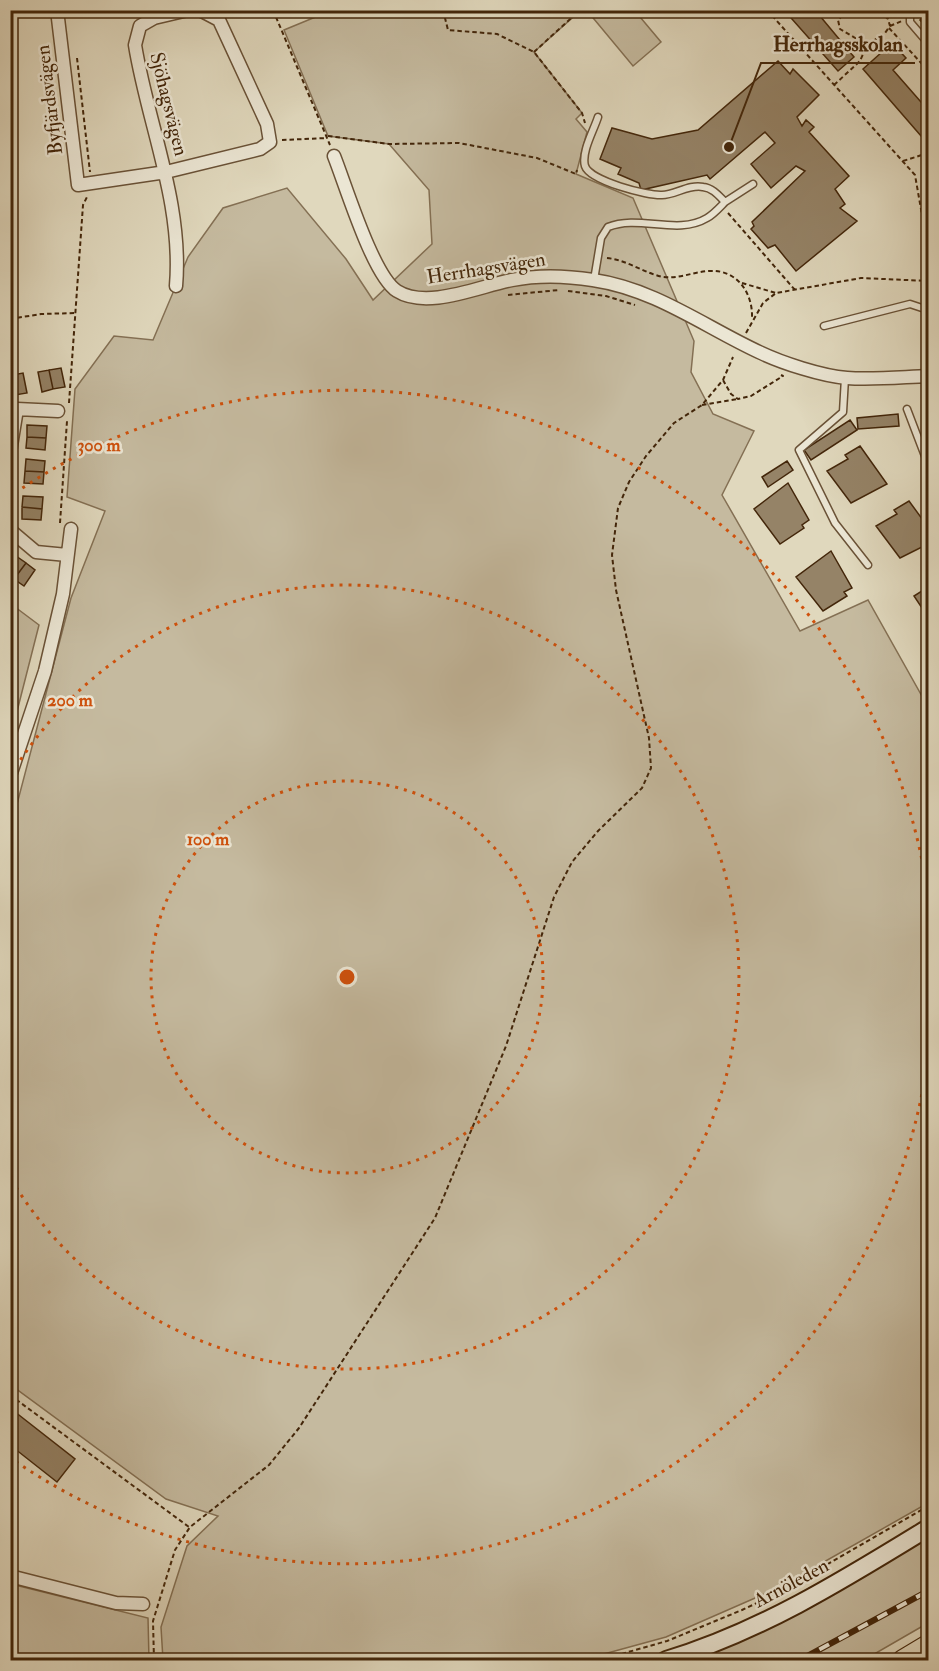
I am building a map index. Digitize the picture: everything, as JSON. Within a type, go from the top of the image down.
[{"type":"main road","name":"Arnöleden","points":[[666,1660],[755,1626],[835,1585],[928,1528]]},
{"type":"main road","points":[[903,1660],[928,1645]]},
{"type":"street","name":"Byfjärdsvägen","points":[[57,10],[78,185]]},
{"type":"street","name":"Sjöhagsvägen","points":[[176,286],[179,255],[166,172],[137,60],[136,35],[140,26],[154,18],[188,10]]},
{"type":"street","points":[[200,10],[219,20],[267,124],[270,142]]},
{"type":"street","name":"Sjöhagsvägen","points":[[78,185],[166,172],[260,149],[270,142]]},
{"type":"street","name":"Herrhagsvägen","points":[[334,156],[379,272],[396,291],[418,298],[450,295],[513,280],[556,277],[594,280],[627,288],[668,303],[762,353],[845,378],[928,376]]},
{"type":"street","points":[[10,452],[17,409],[63,413]]},
{"type":"street","points":[[10,776],[45,671],[63,594],[67,555],[65,528]]},
{"type":"street","points":[[10,530],[36,552],[67,555]]},
{"type":"street","points":[[10,1576],[116,1604],[142,1604]]},
{"type":"lane","points":[[915,10],[910,15],[910,22],[928,43]]},
{"type":"lane","points":[[598,117],[585,154],[585,166],[589,172],[611,183],[648,194],[663,195],[701,186],[711,189],[724,204]]},
{"type":"lane","points":[[594,280],[601,238],[608,226],[630,221],[688,224],[707,219],[753,184]]},
{"type":"lane","points":[[824,326],[910,304],[928,310]]},
{"type":"lane","points":[[845,378],[843,412],[800,450],[835,523],[868,565]]},
{"type":"lane","points":[[907,409],[925,445],[928,464]]},
{"type":"path","points":[[273,10],[334,156]]},
{"type":"path","points":[[443,10],[448,30],[497,34],[534,52],[582,112],[587,132]]},
{"type":"path","points":[[534,52],[580,10]]},
{"type":"path","points":[[767,10],[915,175],[928,249]]},
{"type":"path","points":[[772,16],[778,10]]},
{"type":"path","points":[[848,10],[838,20],[840,29],[867,45]]},
{"type":"path","points":[[878,10],[888,19],[889,28],[922,64],[928,84]]},
{"type":"path","points":[[834,85],[860,61],[867,45],[889,28]]},
{"type":"path","points":[[69,403],[83,205],[92,184],[75,48]]},
{"type":"path","points":[[926,78],[928,73]]},
{"type":"path","points":[[270,142],[327,137],[389,144],[459,143],[537,158],[576,174],[578,163]]},
{"type":"path","points":[[903,161],[928,153]]},
{"type":"path","points":[[724,204],[795,290]]},
{"type":"path","points":[[598,258],[617,259],[663,277],[721,272],[742,283],[776,293],[861,278],[881,281],[928,281]]},
{"type":"path","points":[[742,283],[752,307],[752,318]]},
{"type":"path","points":[[504,295],[562,290],[606,296],[636,306]]},
{"type":"path","points":[[928,290],[928,376]]},
{"type":"path","points":[[745,335],[752,318],[763,303],[776,293]]},
{"type":"path","points":[[10,319],[41,314],[76,313]]},
{"type":"path","points":[[154,1660],[153,1621],[175,1550],[190,1527],[269,1465],[299,1428],[435,1218],[506,1046],[554,897],[572,862],[598,831],[642,788],[651,768],[649,738],[616,590],[612,555],[618,508],[629,482],[646,456],[674,423],[702,405],[723,380],[733,357]]},
{"type":"path","points":[[702,405],[752,396],[783,376],[774,372]]},
{"type":"path","points":[[723,380],[731,394],[738,399]]},
{"type":"path","points":[[63,413],[65,528]]},
{"type":"path","points":[[10,1395],[190,1527]]},
{"type":"path","points":[[600,1660],[667,1641],[742,1610],[776,1594],[928,1506]]},
{"type":"shaded area","points":[[592,10],[635,11],[661,42],[633,66],[589,13]]},
{"type":"shaded area","points":[[330,11],[580,11],[534,52],[582,113],[576,119],[587,132],[576,174],[633,198],[694,341],[691,372],[713,414],[754,431],[722,495],[800,631],[868,600],[928,707],[928,1503],[778,1588],[666,1637],[582,1660],[163,1660],[161,1627],[187,1546],[218,1516],[166,1499],[11,1385],[11,827],[71,598],[105,511],[67,497],[75,389],[114,336],[153,340],[188,257],[223,208],[287,188],[346,259],[373,300],[432,244],[429,190],[389,144],[328,136],[284,30]]},
{"type":"shaded area","points":[[11,604],[39,625],[11,735]]},
{"type":"shaded area","points":[[928,1538],[928,1623],[864,1660],[692,1660],[812,1604]]},
{"type":"shaded area","points":[[11,1584],[148,1618],[149,1660],[11,1660]]},
{"type":"building","points":[[784,10],[815,10],[854,57],[838,71]]},
{"type":"building","points":[[928,12],[928,29],[920,20]]},
{"type":"building","points":[[892,43],[906,58],[893,70],[928,110],[928,144],[863,69]]},
{"type":"building","points":[[778,61],[790,74],[793,69],[819,95],[797,117],[802,126],[806,120],[814,127],[809,132],[849,176],[835,189],[845,204],[840,208],[857,221],[796,271],[775,245],[768,248],[751,229],[754,226],[752,222],[805,171],[796,166],[771,188],[751,164],[775,143],[765,132],[710,179],[707,175],[641,190],[639,183],[618,174],[621,168],[600,159],[612,128],[652,139],[698,130]]},
{"type":"building","points":[[61,368],[65,387],[53,389],[49,370]]},
{"type":"building","points":[[49,370],[53,389],[42,392],[38,372]]},
{"type":"building","points":[[23,373],[27,393],[15,395],[12,375]]},
{"type":"building","points":[[12,375],[15,395],[10,396],[10,376]]},
{"type":"building","points":[[898,414],[899,426],[858,429],[857,418]]},
{"type":"building","points":[[850,420],[857,430],[811,460],[804,450]]},
{"type":"building","points":[[27,425],[47,426],[46,438],[27,437]]},
{"type":"building","points":[[27,437],[46,438],[45,450],[26,448]]},
{"type":"building","points":[[860,446],[887,484],[851,503],[827,471],[848,459],[845,455]]},
{"type":"building","points":[[26,459],[45,461],[44,472],[25,471]]},
{"type":"building","points":[[787,461],[793,470],[768,487],[762,477]]},
{"type":"building","points":[[25,471],[44,472],[43,484],[24,483]]},
{"type":"building","points":[[788,483],[809,520],[802,525],[804,528],[780,544],[754,509]]},
{"type":"building","points":[[23,496],[43,497],[42,509],[22,507]]},
{"type":"building","points":[[909,501],[928,527],[928,544],[900,558],[876,526],[897,514],[894,510]]},
{"type":"building","points":[[22,507],[42,509],[41,520],[22,519]]},
{"type":"building","points":[[831,551],[852,588],[844,592],[847,596],[823,611],[796,577]]},
{"type":"building","points":[[16,556],[26,563],[14,579],[10,576],[10,564]]},
{"type":"building","points":[[26,563],[35,570],[24,586],[14,579]]},
{"type":"building","points":[[928,587],[928,613],[926,614],[914,596]]},
{"type":"building","points":[[10,1408],[75,1459],[57,1482],[10,1445]]},
{"type":"railway","points":[[800,1660],[928,1591]]},
{"type":"place","name":"Herrhagsskolan","points":[[729,147]]}]
